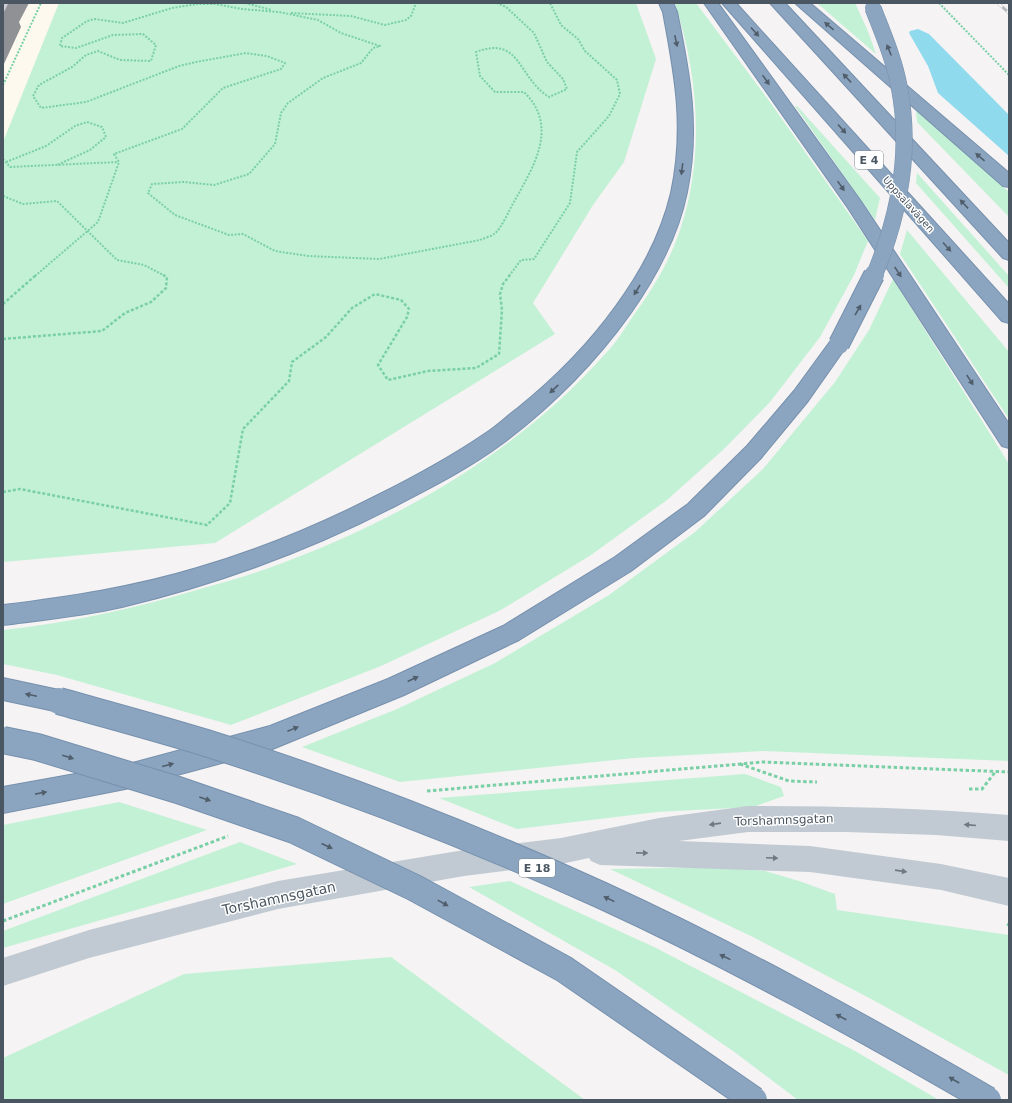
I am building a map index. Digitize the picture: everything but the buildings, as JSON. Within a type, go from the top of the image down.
[{"type":"highway","points":[[3,615],[119,598],[196,578],[262,557],[349,520],[429,479],[495,438],[553,390],[601,341],[636,292],[663,245],[679,193],[687,133],[682,71],[670,12],[666,3]]},
{"type":"highway","points":[[711,3],[854,204],[1009,440]]},
{"type":"highway","name":"Uppsalavägen","points":[[729,3],[1009,316]]},
{"type":"highway","points":[[777,3],[1009,254]]},
{"type":"highway","points":[[802,3],[876,65],[1009,182]]},
{"type":"highway","points":[[3,800],[125,777],[270,738],[396,686],[511,633],[623,564],[696,510],[754,452],[801,396],[839,344],[861,305],[879,266],[893,224],[902,176],[905,135],[901,97],[892,58],[871,6]]},
{"type":"highway","name":"E 18","points":[[3,689],[59,701],[223,748],[349,793],[471,840],[579,886],[752,970],[889,1042],[988,1100]]},
{"type":"highway","points":[[3,740],[38,748],[178,790],[294,830],[415,888],[564,969],[754,1100]]},
{"type":"street","name":"Torshamnsgatan","points":[[3,972],[89,944],[278,895],[464,863],[561,851],[659,831],[748,819],[936,822],[1009,828]]},
{"type":"street","name":"Torshamnsgatan","points":[[561,851],[810,859],[941,877],[1009,892]]},
{"type":"path","points":[[3,85],[41,3]]},
{"type":"path","points":[[245,3],[318,20],[341,33],[380,46],[373,48],[361,62],[323,78],[288,103],[281,113],[275,144],[249,174],[214,185],[184,182],[152,184],[148,193],[175,215],[229,235],[243,234],[275,251],[320,258],[379,259],[480,240],[495,234],[535,165],[540,153],[540,127],[536,105],[524,92],[495,92],[480,76],[476,52],[487,46],[496,46],[511,53],[535,87],[549,97],[567,89],[563,79],[547,62],[534,33],[506,7],[497,3]]},
{"type":"path","points":[[119,162],[114,154],[182,129],[224,88],[281,69],[285,62],[266,56],[246,53],[178,66],[86,102],[41,108],[33,96],[39,85],[72,67],[86,55],[98,51],[120,60],[151,60],[156,45],[143,34],[113,36],[76,48],[60,46],[62,38],[87,21],[95,19],[124,23],[172,8],[197,4],[215,4],[242,9],[351,16],[385,25],[406,20],[411,16],[416,3]]},
{"type":"path","points":[[3,492],[20,489],[207,525],[230,503],[242,429],[289,381],[292,362],[326,337],[352,308],[375,294],[401,300],[409,309],[407,317],[378,365],[388,380],[428,371],[476,368],[499,354],[502,310],[500,294],[503,284],[521,260],[534,258],[570,203],[577,152],[609,116],[620,94],[617,80],[585,51],[578,39],[561,25],[550,3]]},
{"type":"path","points":[[939,3],[1009,75]]},
{"type":"path","points":[[6,162],[46,146],[75,126],[87,122],[102,127],[106,137],[90,150],[57,165]]},
{"type":"path","points":[[3,160],[10,167],[119,162]]},
{"type":"path","points":[[3,304],[98,222],[119,162]]},
{"type":"path","points":[[3,196],[23,204],[57,201],[117,260],[144,265],[167,278],[166,288],[151,302],[125,313],[102,331],[3,339]]},
{"type":"path","points":[[420,792],[459,787],[563,780],[763,762],[1009,772]]},
{"type":"path","points":[[739,764],[789,782],[817,782]]},
{"type":"path","points":[[969,789],[982,790],[996,771]]},
{"type":"path","points":[[3,921],[229,836]]},
{"type":"shaded area","points":[[3,3],[59,3],[3,142]]},
{"type":"green space","points":[[59,3],[636,3],[656,59],[624,162],[593,205],[533,303],[555,334],[215,543],[3,562],[3,142]]},
{"type":"green space","points":[[675,3],[696,3],[767,98],[868,241],[854,275],[820,337],[770,402],[724,449],[667,500],[591,555],[501,610],[381,666],[231,725],[57,675],[3,664],[3,630],[78,619],[176,596],[266,569],[360,531],[405,508],[450,482],[492,454],[533,423],[571,390],[613,345],[653,286],[666,264],[677,240],[689,199],[696,143],[696,115],[689,58]]},
{"type":"green space","points":[[817,3],[855,3],[876,54]]},
{"type":"green space","points":[[795,106],[797,106],[880,198],[875,220]]},
{"type":"green space","points":[[916,110],[1009,192],[1009,217],[917,122]]},
{"type":"green space","points":[[917,173],[1009,276],[1009,288],[916,183]]},
{"type":"green space","points":[[907,230],[1009,352],[1009,419],[900,254]]},
{"type":"green space","points":[[893,279],[1009,464],[1009,761],[764,751],[634,758],[400,782],[302,747],[397,709],[495,663],[609,595],[695,532],[763,469],[835,382],[869,330]]},
{"type":"green space","points":[[745,774],[781,787],[784,796],[753,807],[657,812],[517,829],[439,798]]},
{"type":"green space","points":[[119,802],[207,830],[3,904],[3,825]]},
{"type":"green space","points":[[240,842],[297,864],[3,948],[3,931]]},
{"type":"green space","points":[[724,867],[765,871],[835,894],[837,910],[1009,935],[1009,1075],[873,1000],[755,938],[610,869]]},
{"type":"green space","points":[[510,881],[654,947],[855,1051],[939,1100],[798,1100],[733,1051],[615,970],[469,887]]},
{"type":"green space","points":[[391,957],[585,1100],[3,1100],[3,1058],[184,974]]},
{"type":"water","points":[[918,29],[929,34],[1009,115],[1009,156],[938,93],[928,66],[909,33],[910,31]]},
{"type":"railway","points":[[998,3],[1009,13]]}]
